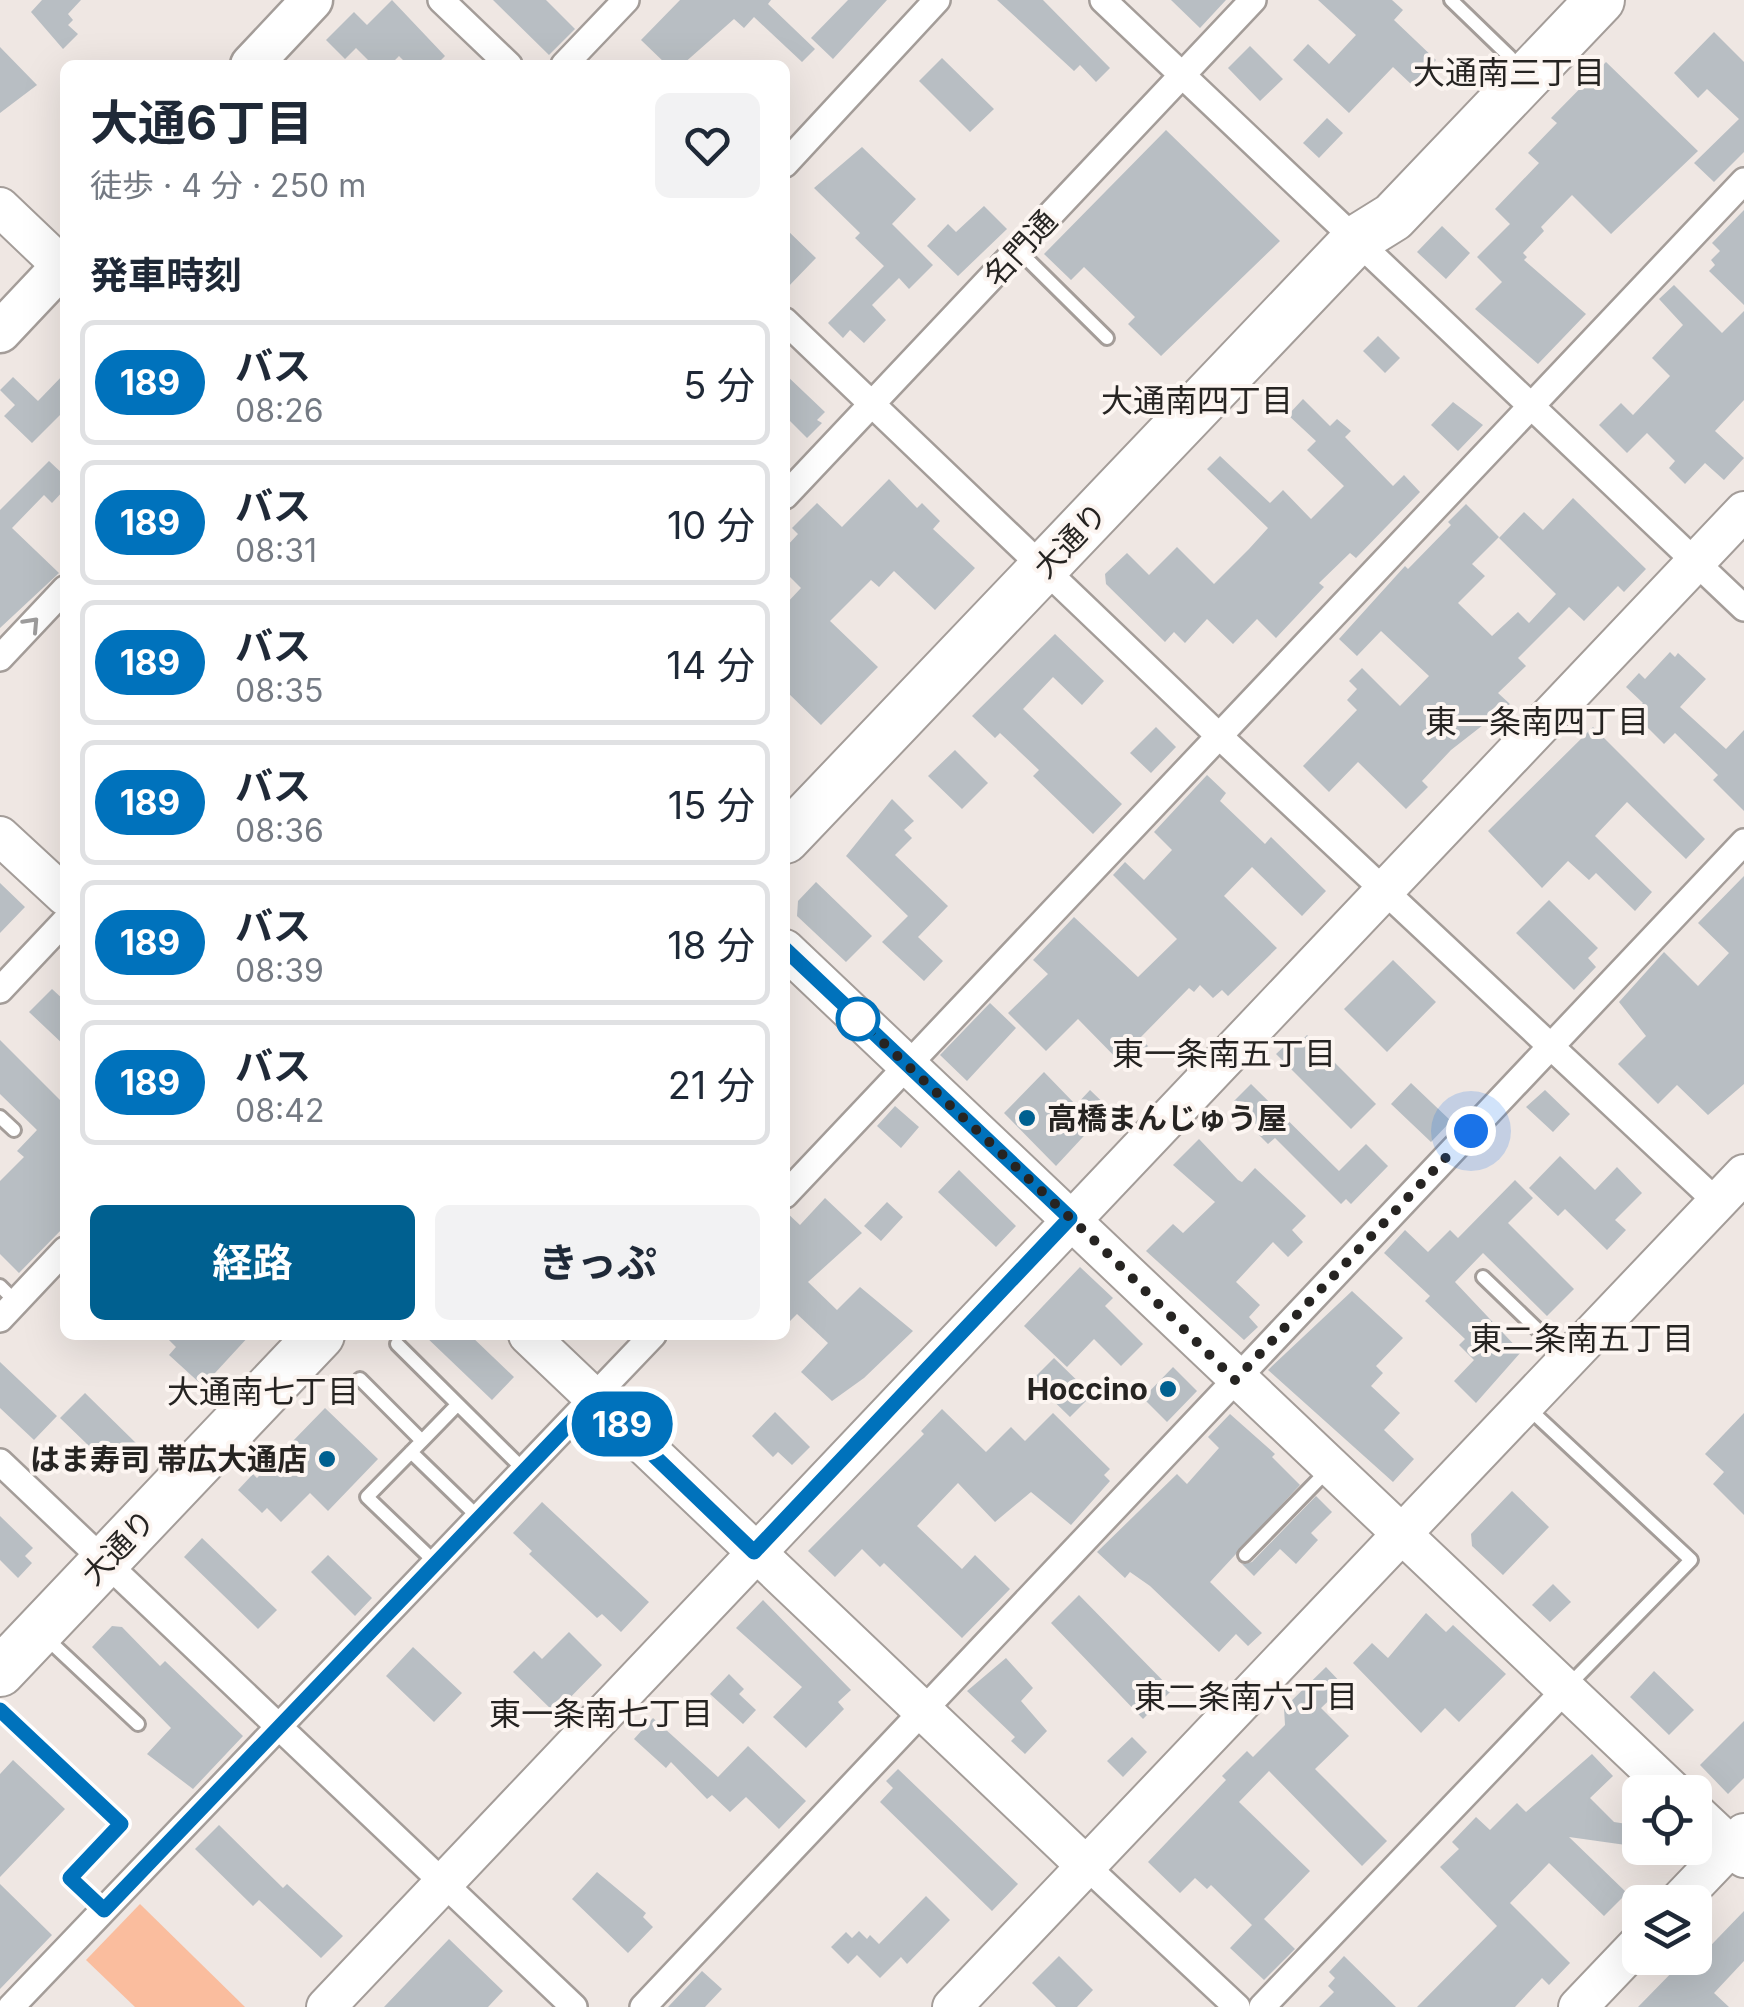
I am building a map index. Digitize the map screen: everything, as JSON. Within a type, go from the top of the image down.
[{"type":"highway","name":"大通り","points":[[1356,240],[1376,200],[1564,0]]},
{"type":"highway","name":"大通り","points":[[790,835],[1356,240],[1393,218],[1600,0]]},
{"type":"highway","name":"大通り","points":[[0,1672],[315,1340]]},
{"type":"main road","points":[[256,60],[312,0]]},
{"type":"main road","points":[[0,332],[60,270]]},
{"type":"street","points":[[441,0],[503,60]]},
{"type":"street","points":[[569,60],[626,0]]},
{"type":"street","points":[[790,159],[937,0]]},
{"type":"street","points":[[1102,0],[1744,608]]},
{"type":"street","name":"名門通","points":[[790,491],[1253,0]]},
{"type":"street","points":[[790,1190],[1744,180]]},
{"type":"street","points":[[0,207],[60,262]]},
{"type":"street","points":[[790,326],[1550,1048],[1734,1189],[952,2007]]},
{"type":"street","points":[[326,2007],[1744,511]]},
{"type":"street","points":[[0,658],[60,594]]},
{"type":"street","points":[[0,836],[60,891]]},
{"type":"street","points":[[643,2007],[1744,842]]},
{"type":"street","points":[[0,990],[60,926]]},
{"type":"street","points":[[790,954],[1656,1775]]},
{"type":"street","points":[[5,1302],[60,1254]]},
{"type":"street","points":[[533,1340],[1236,2007]]},
{"type":"street","points":[[11,2007],[648,1340]]},
{"type":"street","points":[[0,1462],[574,2007]]},
{"type":"street","points":[[1262,2007],[1564,1690]]},
{"type":"street","points":[[1697,1885],[1740,1846],[1712,1825]]},
{"type":"street","points":[[1578,2007],[1622,1961]]},
{"type":"lane","points":[[1450,0],[1510,58]]},
{"type":"lane","points":[[1018,250],[1106,338]]},
{"type":"lane","points":[[0,1117],[14,1130]]},
{"type":"lane","points":[[1483,1277],[1568,1359]]},
{"type":"lane","points":[[396,1344],[524,1470]]},
{"type":"lane","points":[[360,1379],[479,1518]]},
{"type":"lane","points":[[436,1563],[367,1497],[457,1404]]},
{"type":"lane","points":[[1524,1405],[1692,1560],[1564,1690]]},
{"type":"lane","points":[[1245,1556],[1329,1469]]},
{"type":"lane","points":[[39,1630],[138,1724]]},
{"type":"lane","points":[[0,1710],[121,1824],[70,1878],[104,1910]]},
{"type":"shaded area","points":[[140,1904],[245,2007],[135,2007],[86,1960]]},
{"type":"building","points":[[42,0],[81,0],[68,14],[73,20],[68,25],[78,34],[63,49],[31,12]]},
{"type":"building","points":[[392,0],[445,56],[441,60],[403,60],[399,56],[395,60],[368,60],[356,48],[345,59],[326,40],[354,12],[367,25]]},
{"type":"building","points":[[493,0],[546,0],[575,29],[549,55]]},
{"type":"building","points":[[680,0],[771,0],[768,4],[815,49],[802,62],[754,17],[744,28],[734,19],[688,60],[662,60],[641,40]]},
{"type":"building","points":[[848,0],[887,0],[833,59],[811,38]]},
{"type":"building","points":[[997,0],[1043,0],[1110,68],[1096,82],[1080,65],[1074,71]]},
{"type":"building","points":[[1171,0],[1226,0],[1200,28]]},
{"type":"building","points":[[1318,0],[1392,0],[1403,10],[1394,20],[1436,60],[1412,85],[1393,67],[1349,113],[1293,60],[1308,44],[1329,64],[1356,35]]},
{"type":"building","points":[[1714,32],[1744,62],[1744,152],[1714,182],[1694,163],[1739,119],[1707,89],[1698,98],[1674,73]]},
{"type":"building","points":[[1250,46],[1283,79],[1260,101],[1228,68]]},
{"type":"building","points":[[0,47],[37,85],[0,113]]},
{"type":"building","points":[[942,58],[994,109],[970,132],[919,81]]},
{"type":"building","points":[[1606,62],[1698,151],[1611,234],[1572,195],[1541,227],[1544,231],[1523,253],[1527,257],[1524,260],[1586,314],[1538,364],[1475,309],[1502,282],[1477,257],[1510,224],[1495,209],[1539,163],[1528,153],[1557,123],[1551,118]]},
{"type":"building","points":[[1327,118],[1343,133],[1319,158],[1303,143]]},
{"type":"building","points":[[1166,130],[1280,241],[1161,356],[1128,324],[1135,317],[1084,267],[1071,280],[1044,254]]},
{"type":"building","points":[[862,147],[916,199],[892,224],[933,265],[909,289],[899,278],[872,305],[886,320],[864,343],[850,330],[843,338],[828,323],[884,266],[855,238],[860,233],[814,188]]},
{"type":"building","points":[[984,206],[1007,229],[958,276],[927,246],[948,224],[956,232]]},
{"type":"building","points":[[1744,210],[1744,305],[1709,271],[1715,265],[1711,260],[1720,251],[1712,243]]},
{"type":"building","points":[[1442,226],[1470,253],[1446,279],[1417,252]]},
{"type":"building","points":[[790,233],[816,258],[790,285]]},
{"type":"building","points":[[1674,285],[1722,333],[1744,311],[1744,400],[1715,431],[1744,458],[1724,480],[1705,463],[1685,484],[1669,468],[1675,461],[1647,433],[1627,453],[1599,425],[1621,403],[1633,415],[1670,376],[1652,358],[1683,325],[1659,299]]},
{"type":"building","points":[[1378,336],[1400,358],[1385,373],[1363,351]]},
{"type":"building","points":[[13,377],[38,401],[60,378],[60,415],[32,443],[4,416],[15,405],[0,390]]},
{"type":"building","points":[[790,379],[825,412],[817,420],[822,423],[807,438],[790,421]]},
{"type":"building","points":[[1303,399],[1330,426],[1337,419],[1351,431],[1345,437],[1393,486],[1404,475],[1420,492],[1356,558],[1350,553],[1319,583],[1324,587],[1276,638],[1257,619],[1233,644],[1207,619],[1185,643],[1174,632],[1165,642],[1106,584],[1105,574],[1127,553],[1149,575],[1177,547],[1214,584],[1249,549],[1268,528],[1207,469],[1220,456],[1270,503],[1283,490],[1311,519],[1344,486],[1307,450],[1316,441],[1288,415]]},
{"type":"building","points":[[1453,402],[1483,425],[1458,451],[1431,425]]},
{"type":"building","points":[[49,461],[60,471],[60,494],[52,503],[44,495],[12,528],[59,573],[0,628],[0,510]]},
{"type":"building","points":[[889,479],[917,508],[922,503],[940,521],[933,529],[975,568],[935,610],[894,571],[879,587],[871,580],[830,621],[878,667],[821,725],[790,695],[790,600],[801,588],[790,577],[790,543],[798,534],[792,528],[817,503],[842,527]]},
{"type":"building","points":[[1573,498],[1646,569],[1624,592],[1618,586],[1584,621],[1569,607],[1518,658],[1526,666],[1498,693],[1510,704],[1451,750],[1422,781],[1428,787],[1406,809],[1358,762],[1329,792],[1303,766],[1357,710],[1347,700],[1357,689],[1349,681],[1362,668],[1400,706],[1429,676],[1381,631],[1357,656],[1339,639],[1405,566],[1408,569],[1451,525],[1448,522],[1466,504],[1499,537],[1472,564],[1485,576],[1458,603],[1492,636],[1518,612],[1529,623],[1556,594],[1499,538],[1524,512],[1543,530]]},
{"type":"building","points":[[1055,634],[1104,681],[1082,705],[1053,677],[1023,709],[1122,804],[1093,834],[1033,776],[1039,770],[1000,733],[995,738],[972,716]]},
{"type":"building","points":[[1670,652],[1675,657],[1678,653],[1706,679],[1680,707],[1726,749],[1744,730],[1744,811],[1713,780],[1718,775],[1675,733],[1664,744],[1633,713],[1643,703],[1626,687],[1639,673],[1645,679]]},
{"type":"building","points":[[1156,727],[1176,747],[1151,773],[1130,753]]},
{"type":"building","points":[[1593,727],[1705,839],[1686,859],[1627,802],[1595,836],[1652,892],[1635,911],[1596,873],[1589,880],[1568,861],[1542,888],[1488,831]]},
{"type":"building","points":[[955,750],[988,783],[962,809],[928,776]]},
{"type":"building","points":[[1207,775],[1226,793],[1220,801],[1265,844],[1271,837],[1326,891],[1302,916],[1252,867],[1224,896],[1277,948],[1228,996],[1222,990],[1213,998],[1200,985],[1194,992],[1189,988],[1140,1038],[1148,1046],[1126,1068],[1078,1019],[1046,1051],[1008,1013],[1048,974],[1033,960],[1074,917],[1138,977],[1177,939],[1113,875],[1125,862],[1144,880],[1172,850],[1154,832]]},
{"type":"building","points":[[892,799],[914,821],[904,830],[912,838],[895,855],[948,906],[918,937],[943,961],[924,981],[882,942],[908,916],[846,856]]},
{"type":"building","points":[[1744,876],[1744,1084],[1708,1115],[1677,1085],[1658,1104],[1618,1064],[1646,1036],[1619,1002],[1664,952],[1698,986],[1729,953],[1698,923]]},
{"type":"building","points":[[816,882],[872,936],[846,962],[797,916],[798,901]]},
{"type":"building","points":[[0,883],[25,907],[0,933]]},
{"type":"building","points":[[1549,900],[1598,948],[1588,958],[1596,967],[1574,990],[1516,933]]},
{"type":"building","points":[[1393,960],[1436,1002],[1387,1052],[1344,1009]]},
{"type":"building","points":[[52,989],[60,996],[60,1041],[29,1012]]},
{"type":"building","points":[[990,1003],[1016,1028],[967,1081],[940,1055]]},
{"type":"building","points":[[1307,1035],[1376,1104],[1351,1129],[1276,1054],[1291,1040],[1296,1046]]},
{"type":"building","points":[[0,1040],[60,1100],[60,1231],[19,1273],[0,1254],[0,1181],[24,1157],[17,1151],[37,1130],[0,1094]]},
{"type":"building","points":[[1044,1072],[1076,1105],[1090,1090],[1118,1117],[1103,1132],[1095,1124],[1056,1166],[1004,1113]]},
{"type":"building","points":[[1411,1083],[1451,1121],[1431,1142],[1391,1104]]},
{"type":"building","points":[[1251,1084],[1339,1171],[1366,1144],[1388,1166],[1351,1204],[1346,1199],[1341,1204],[1275,1138],[1268,1144],[1254,1130],[1258,1126],[1233,1102]]},
{"type":"building","points":[[1545,1090],[1570,1114],[1553,1132],[1526,1107]]},
{"type":"building","points":[[895,1106],[919,1127],[901,1148],[877,1126]]},
{"type":"building","points":[[1199,1139],[1238,1180],[1242,1182],[1255,1168],[1306,1216],[1292,1230],[1303,1242],[1288,1257],[1273,1242],[1236,1282],[1260,1305],[1249,1317],[1258,1327],[1244,1340],[1146,1251],[1173,1224],[1183,1233],[1215,1202],[1173,1165]]},
{"type":"building","points":[[1560,1156],[1595,1190],[1617,1167],[1642,1193],[1615,1220],[1626,1230],[1607,1250],[1565,1209],[1558,1216],[1529,1188]]},
{"type":"building","points":[[959,1170],[1016,1226],[996,1247],[938,1192]]},
{"type":"building","points":[[1515,1180],[1533,1198],[1508,1223],[1574,1289],[1547,1316],[1483,1253],[1455,1282],[1521,1352],[1476,1403],[1454,1381],[1474,1360],[1459,1345],[1465,1339],[1425,1301],[1430,1296],[1384,1253],[1405,1230],[1428,1252],[1450,1230],[1458,1238]]},
{"type":"building","points":[[825,1198],[862,1233],[808,1282],[837,1310],[860,1287],[913,1331],[864,1378],[832,1401],[801,1372],[828,1343],[797,1314],[790,1321],[790,1216],[800,1225]]},
{"type":"building","points":[[887,1202],[903,1217],[881,1241],[864,1226]]},
{"type":"building","points":[[1080,1267],[1113,1298],[1105,1306],[1143,1344],[1121,1366],[1094,1339],[1067,1367],[1024,1326]]},
{"type":"building","points":[[1352,1291],[1403,1338],[1376,1366],[1383,1373],[1371,1386],[1400,1413],[1384,1430],[1414,1459],[1393,1482],[1268,1370]]},
{"type":"building","points":[[169,1340],[245,1340],[203,1386],[169,1355],[176,1347]]},
{"type":"building","points":[[429,1340],[475,1340],[514,1377],[492,1400]]},
{"type":"building","points":[[1054,1358],[1092,1395],[1070,1417],[1032,1380]]},
{"type":"building","points":[[0,1362],[57,1416],[34,1440],[0,1408]]},
{"type":"building","points":[[1173,1367],[1197,1391],[1167,1422],[1143,1398]]},
{"type":"building","points":[[85,1393],[139,1446],[115,1471],[60,1418]]},
{"type":"building","name":"はま寿司 帯広大通店","points":[[325,1408],[378,1459],[328,1511],[310,1493],[281,1522],[267,1508],[262,1513],[238,1490],[253,1474],[257,1478]]},
{"type":"building","points":[[942,1409],[986,1452],[1011,1427],[1025,1441],[1053,1413],[1110,1469],[1104,1475],[1110,1481],[1071,1525],[1031,1492],[995,1522],[958,1483],[917,1526],[962,1569],[975,1555],[1010,1589],[962,1638],[884,1563],[880,1567],[862,1549],[835,1577],[808,1551],[924,1434],[921,1431]]},
{"type":"building","points":[[775,1412],[810,1447],[792,1465],[778,1452],[773,1457],[752,1436]]},
{"type":"building","points":[[1744,1413],[1744,1515],[1713,1484],[1724,1472],[1705,1454]]},
{"type":"building","points":[[1230,1414],[1275,1454],[1272,1457],[1300,1485],[1210,1582],[1262,1633],[1248,1646],[1236,1634],[1219,1652],[1150,1586],[1130,1572],[1125,1578],[1097,1552],[1177,1474],[1187,1484],[1219,1448],[1208,1437]]},
{"type":"building","points":[[1512,1491],[1549,1527],[1503,1575],[1472,1546],[1471,1534]]},
{"type":"building","points":[[1316,1496],[1332,1512],[1311,1533],[1318,1540],[1296,1564],[1280,1549],[1254,1576],[1242,1564],[1252,1562]]},
{"type":"building","points":[[542,1502],[649,1602],[621,1632],[602,1614],[597,1618],[529,1554],[532,1551],[513,1533]]},
{"type":"building","points":[[0,1516],[33,1548],[25,1556],[32,1563],[18,1578],[0,1560]]},
{"type":"building","points":[[202,1538],[277,1610],[258,1629],[184,1557]]},
{"type":"building","points":[[328,1555],[372,1598],[355,1616],[311,1572]]},
{"type":"building","points":[[1553,1584],[1571,1602],[1550,1622],[1532,1605]]},
{"type":"building","points":[[1079,1595],[1172,1690],[1143,1719],[1051,1623]]},
{"type":"building","points":[[763,1600],[851,1690],[838,1702],[844,1709],[806,1748],[773,1717],[802,1687],[736,1628]]},
{"type":"building","points":[[1426,1613],[1446,1632],[1453,1625],[1506,1674],[1459,1722],[1445,1708],[1421,1733],[1353,1663],[1372,1643],[1388,1658]]},
{"type":"building","points":[[112,1626],[122,1627],[160,1666],[165,1661],[243,1736],[193,1789],[147,1754],[171,1728],[92,1647]]},
{"type":"building","points":[[569,1632],[602,1665],[555,1713],[513,1672],[534,1651],[542,1659]]},
{"type":"building","points":[[413,1647],[462,1693],[434,1722],[386,1676]]},
{"type":"building","points":[[1006,1658],[1033,1688],[1021,1701],[1047,1731],[1025,1754],[1011,1741],[1015,1737],[967,1691]]},
{"type":"building","points":[[1326,1667],[1344,1686],[1321,1708],[1349,1736],[1315,1769],[1387,1841],[1362,1866],[1269,1771],[1239,1802],[1310,1871],[1264,1919],[1295,1949],[1264,1980],[1230,1948],[1252,1925],[1211,1885],[1207,1889],[1195,1878],[1180,1893],[1148,1862],[1226,1780],[1222,1776],[1247,1751],[1253,1757],[1285,1725],[1284,1708]]},
{"type":"building","points":[[1654,1671],[1694,1710],[1669,1735],[1630,1697]]},
{"type":"building","points":[[729,1674],[744,1689],[739,1694],[756,1710],[743,1724],[710,1694]]},
{"type":"building","points":[[653,1718],[718,1777],[748,1746],[806,1801],[779,1829],[746,1797],[730,1812],[712,1795],[707,1799],[671,1762],[666,1768],[634,1739]]},
{"type":"building","points":[[1744,1721],[1744,1778],[1728,1794],[1700,1765]]},
{"type":"building","points":[[1132,1737],[1147,1752],[1123,1777],[1107,1761]]},
{"type":"building","points":[[1592,1754],[1613,1776],[1590,1798],[1614,1822],[1622,1823],[1622,1844],[1569,1837],[1622,1888],[1622,1898],[1604,1916],[1549,1863],[1510,1903],[1570,1963],[1549,1985],[1542,1978],[1515,2007],[1417,2007],[1497,1926],[1440,1867],[1459,1849],[1452,1842],[1476,1817],[1490,1830],[1517,1803],[1526,1812]]},
{"type":"building","points":[[13,1760],[65,1809],[0,1877],[0,1774]]},
{"type":"building","points":[[898,1769],[1018,1884],[992,1911],[880,1802],[893,1788],[886,1781]]},
{"type":"building","points":[[219,1825],[283,1888],[287,1884],[343,1936],[321,1958],[259,1900],[253,1906],[195,1849]]},
{"type":"building","points":[[597,1872],[646,1913],[643,1917],[653,1927],[628,1953],[572,1899]]},
{"type":"building","points":[[0,1884],[52,1935],[0,1989]]},
{"type":"building","points":[[926,1896],[950,1920],[907,1964],[901,1957],[880,1978],[857,1955],[848,1964],[831,1947],[846,1932],[852,1938],[859,1931],[879,1944]]},
{"type":"building","points":[[1744,1911],[1744,1961],[1714,1993],[1729,2007],[1638,2007],[1669,1975],[1712,1975],[1712,1944]]},
{"type":"building","points":[[449,1939],[503,1991],[488,2007],[384,2007]]},
{"type":"building","points":[[1059,1956],[1093,1990],[1077,2007],[1056,2007],[1032,1983]]},
{"type":"building","points":[[1344,1956],[1396,2007],[1319,2007],[1334,1992],[1328,1986],[1335,1978],[1329,1972]]},
{"type":"building","points":[[702,1971],[722,1989],[705,2007],[668,2007]]},
{"type":"bus line","name":"189","points":[[0,1710],[121,1824],[70,1878],[104,1910],[594,1398],[754,1552],[1070,1218],[790,954]]},
{"type":"place","name":"高橋まんじゅう屋","points":[[1027,1118]]},
{"type":"place","name":"Hoccino","points":[[1168,1389]]},
{"type":"place","name":"はま寿司 帯広大通店","points":[[327,1459]]},
{"type":"district","name":"大通南三丁目","points":[[1509,72]]},
{"type":"district","name":"大通南四丁目","points":[[1197,400]]},
{"type":"district","name":"東一条南四丁目","points":[[1537,721]]},
{"type":"district","name":"東一条南五丁目","points":[[1224,1053]]},
{"type":"district","name":"東二条南五丁目","points":[[1582,1338]]},
{"type":"district","name":"大通南七丁目","points":[[263,1391]]},
{"type":"district","name":"東二条南六丁目","points":[[1246,1696]]},
{"type":"district","name":"東一条南七丁目","points":[[601,1713]]},
{"type":"route","points":[[858,1019],[1098,1244],[1235,1380],[1471,1131]]}]
